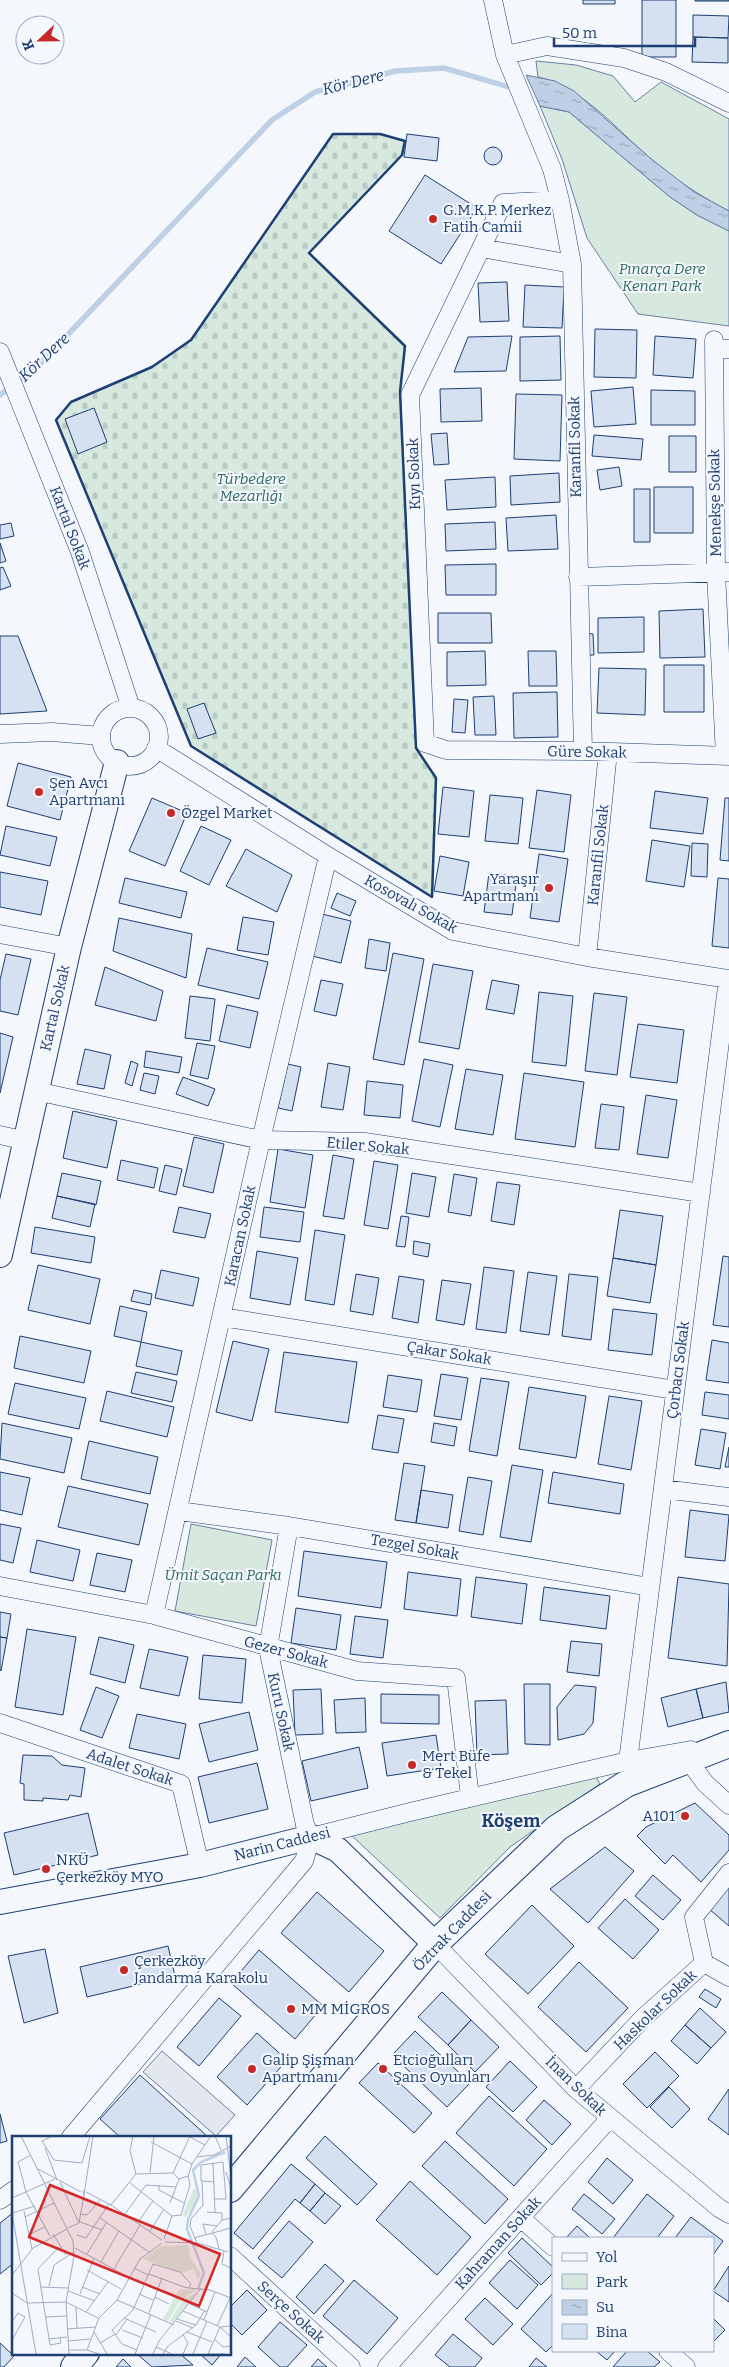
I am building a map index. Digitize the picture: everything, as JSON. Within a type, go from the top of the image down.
[{"type":"main road","name":"Kartal Sokak","points":[[0,1255],[69,946],[117,762]]},
{"type":"main road","name":"Öztrak Caddesi","points":[[231,2188],[435,1944],[557,1828],[626,1784],[689,1762],[729,1743]]},
{"type":"main road","name":"Narin Caddesi","points":[[32,1897],[200,1865],[312,1838]]},
{"type":"main road","points":[[312,1838],[338,1850],[435,1944]]},
{"type":"main road","points":[[0,1902],[32,1897]]},
{"type":"main road","points":[[0,1912],[32,1897]]},
{"type":"main road","points":[[74,2367],[85,2354]]},
{"type":"street","name":"Karanfil Sokak","points":[[493,0],[505,55],[552,169],[572,264],[583,751]]},
{"type":"street","points":[[505,55],[547,46],[624,58],[666,72],[729,103]]},
{"type":"street","name":"Kıyı Sokak","points":[[446,750],[425,743],[410,395],[503,204],[560,200]]},
{"type":"street","points":[[481,248],[572,264]]},
{"type":"street","name":"Menekşe Sokak","points":[[719,346],[727,756]]},
{"type":"street","name":"Kartal Sokak","points":[[0,352],[80,552],[131,708]]},
{"type":"street","points":[[578,577],[722,572]]},
{"type":"street","points":[[126,707],[131,708],[143,710],[155,722],[160,738],[154,753],[141,764],[125,766],[110,758],[101,744],[101,736],[102,728],[111,714],[126,707]]},
{"type":"street","points":[[0,734],[52,732],[101,736]]},
{"type":"street","name":"Kosovalı Sokak","points":[[156,748],[328,856],[453,931],[587,957],[729,979]]},
{"type":"street","name":"Güre Sokak","points":[[446,750],[583,751],[727,756]]},
{"type":"street","name":"Karanfil Sokak","points":[[587,957],[608,752]]},
{"type":"street","name":"Karacan Sokak","points":[[154,1615],[179,1511],[261,1140],[328,856]]},
{"type":"street","points":[[0,934],[69,946]]},
{"type":"street","name":"Çorbacı Sokak","points":[[628,1761],[729,979]]},
{"type":"street","name":"Etiler Sokak","points":[[36,1091],[261,1140],[365,1142],[701,1193]]},
{"type":"street","points":[[0,1135],[26,1141]]},
{"type":"street","name":"Çakar Sokak","points":[[222,1317],[675,1390]]},
{"type":"street","points":[[663,1488],[729,1496]]},
{"type":"street","name":"Tezgel Sokak","points":[[179,1511],[289,1526],[650,1587]]},
{"type":"street","name":"Kuru Sokak","points":[[289,1526],[268,1648],[305,1825],[312,1838]]},
{"type":"street","name":"Gezer Sokak","points":[[0,1586],[154,1615],[357,1671],[456,1678],[470,1798]]},
{"type":"street","name":"Adalet Sokak","points":[[0,1723],[181,1784],[200,1865]]},
{"type":"street","name":"Öztrak Caddesi","points":[[531,1784],[628,1761],[729,1743]]},
{"type":"street","points":[[689,1762],[705,1783],[729,1805]]},
{"type":"street","name":"Narin Caddesi","points":[[312,1838],[531,1784]]},
{"type":"street","points":[[72,2136],[304,1861],[312,1838]]},
{"type":"street","name":"Haskolar Sokak","points":[[576,2089],[643,2018],[704,1963],[694,1916],[729,1873]]},
{"type":"street","name":"İnan Sokak","points":[[435,1944],[576,2089],[719,2208],[729,2214]]},
{"type":"street","points":[[704,1963],[729,1976]]},
{"type":"street","name":"Kahraman Sokak","points":[[387,2367],[609,2118]]},
{"type":"street","points":[[0,2200],[12,2191]]},
{"type":"street","points":[[521,2218],[552,2246]]},
{"type":"street","name":"Serçe Sokak","points":[[231,2257],[351,2367]]},
{"type":"street","points":[[669,2352],[686,2367]]},
{"type":"green space","points":[[536,61],[576,65],[613,76],[635,102],[661,82],[729,119],[729,211],[668,173],[584,99],[554,82],[538,77]]},
{"type":"green space","name":"Pınarça Dere Kenarı Park","points":[[540,106],[569,112],[670,197],[697,215],[729,231],[729,326],[638,314],[587,238],[562,159]]},
{"type":"green space","name":"Türbedere Mezarlığı","points":[[333,134],[380,134],[405,141],[402,155],[309,253],[405,346],[400,392],[416,748],[436,778],[432,897],[191,746],[56,420],[71,402],[152,367],[191,340]]},
{"type":"green space","name":"Ümit Saçan Parkı","points":[[191,1524],[272,1540],[256,1626],[175,1611]]},
{"type":"green space","points":[[595,1775],[600,1784],[510,1847],[440,1918],[350,1834]]},
{"type":"shaded area","points":[[162,2051],[235,2115],[216,2136],[143,2072]]},
{"type":"water","points":[[526,75],[555,81],[574,91],[650,158],[694,192],[729,211],[729,231],[697,215],[670,197],[569,112],[540,106]]},
{"type":"building","points":[[583,0],[615,0],[615,4],[583,4]]},
{"type":"building","points":[[642,0],[676,0],[676,57],[642,57]]},
{"type":"building","points":[[729,0],[729,1],[695,1]]},
{"type":"building","points":[[693,15],[729,16],[728,38],[693,37]]},
{"type":"building","points":[[693,37],[728,38],[728,63],[692,62]]},
{"type":"building","points":[[407,134],[439,138],[437,161],[404,157]]},
{"type":"building","points":[[489,147],[497,147],[502,152],[500,163],[489,165],[484,160],[484,152]]},
{"type":"building","name":"G.M.K.P. Merkez Fatih Camii","points":[[425,175],[477,208],[441,264],[389,231]]},
{"type":"building","points":[[507,282],[509,321],[480,322],[478,283]]},
{"type":"building","points":[[525,285],[564,287],[562,328],[523,327]]},
{"type":"building","points":[[595,329],[637,330],[636,378],[594,377]]},
{"type":"building","points":[[512,336],[506,371],[454,372],[468,337]]},
{"type":"building","points":[[560,336],[561,380],[520,381],[520,337]]},
{"type":"building","points":[[655,336],[696,339],[693,378],[653,375]]},
{"type":"building","points":[[633,387],[636,424],[594,427],[591,391]]},
{"type":"building","points":[[481,388],[482,421],[441,422],[440,389]]},
{"type":"building","points":[[651,390],[695,391],[695,425],[651,425]]},
{"type":"building","points":[[516,394],[562,395],[560,461],[514,459]]},
{"type":"building","points":[[94,408],[107,442],[78,454],[65,419]]},
{"type":"building","points":[[447,433],[449,464],[434,465],[431,434]]},
{"type":"building","points":[[594,435],[643,439],[641,460],[592,456]]},
{"type":"building","points":[[669,436],[696,436],[696,472],[669,472]]},
{"type":"building","points":[[619,467],[622,486],[600,490],[597,470]]},
{"type":"building","points":[[559,473],[560,502],[511,505],[510,476]]},
{"type":"building","points":[[495,477],[496,507],[447,510],[445,480]]},
{"type":"building","points":[[654,487],[693,487],[693,533],[654,533]]},
{"type":"building","points":[[634,489],[650,489],[650,542],[634,542]]},
{"type":"building","points":[[556,515],[558,549],[508,551],[506,518]]},
{"type":"building","points":[[495,522],[496,549],[446,551],[445,524]]},
{"type":"building","points":[[11,523],[14,536],[0,539],[0,525]]},
{"type":"building","points":[[0,543],[6,561],[0,563]]},
{"type":"building","points":[[496,564],[496,595],[446,595],[445,565]]},
{"type":"building","points":[[3,567],[11,586],[0,590],[0,568]]},
{"type":"building","points":[[703,609],[705,657],[660,658],[659,611]]},
{"type":"building","points":[[438,613],[491,613],[492,643],[438,643]]},
{"type":"building","points":[[644,617],[644,652],[598,653],[598,618]]},
{"type":"building","points":[[585,633],[593,634],[594,655],[586,655]]},
{"type":"building","points":[[0,636],[18,636],[47,711],[0,714]]},
{"type":"building","points":[[485,651],[486,685],[447,686],[447,652]]},
{"type":"building","points":[[528,651],[556,651],[557,686],[529,686]]},
{"type":"building","points":[[664,665],[704,665],[704,712],[664,712]]},
{"type":"building","points":[[599,668],[646,669],[645,715],[597,713]]},
{"type":"building","points":[[557,692],[558,737],[514,738],[513,693]]},
{"type":"building","points":[[494,696],[496,735],[475,735],[473,697]]},
{"type":"building","points":[[454,699],[468,700],[465,733],[452,732]]},
{"type":"building","points":[[204,703],[216,733],[198,739],[187,709]]},
{"type":"building","name":"Şen Avcı Apartmanı","points":[[18,763],[71,777],[60,820],[7,806]]},
{"type":"building","points":[[443,787],[474,791],[469,837],[438,834]]},
{"type":"building","points":[[537,790],[571,795],[564,852],[529,848]]},
{"type":"building","points":[[655,791],[708,798],[703,834],[650,828]]},
{"type":"building","points":[[490,795],[523,798],[518,844],[485,841]]},
{"type":"building","points":[[152,798],[187,813],[165,866],[129,851]]},
{"type":"building","points":[[725,798],[729,798],[729,861],[720,860]]},
{"type":"building","points":[[6,826],[57,837],[50,866],[0,855]]},
{"type":"building","points":[[201,826],[231,840],[209,885],[180,871]]},
{"type":"building","points":[[652,840],[690,846],[684,887],[646,881]]},
{"type":"building","points":[[692,843],[708,844],[707,877],[691,876]]},
{"type":"building","points":[[246,849],[292,875],[277,912],[226,886]]},
{"type":"building","name":"Yaraşır Apartmanı","points":[[539,854],[568,859],[559,922],[530,918]]},
{"type":"building","points":[[440,856],[469,862],[463,896],[434,891]]},
{"type":"building","points":[[0,872],[48,881],[41,915],[0,907]]},
{"type":"building","points":[[489,873],[517,876],[512,915],[484,912]]},
{"type":"building","points":[[125,878],[187,892],[181,918],[119,903]]},
{"type":"building","points":[[718,878],[729,879],[729,948],[712,946]]},
{"type":"building","points":[[337,893],[356,901],[350,916],[331,908]]},
{"type":"building","points":[[322,914],[351,921],[341,963],[312,956]]},
{"type":"building","points":[[243,917],[274,922],[268,955],[237,950]]},
{"type":"building","points":[[119,918],[192,934],[186,978],[113,951]]},
{"type":"building","points":[[369,939],[390,943],[386,971],[365,968]]},
{"type":"building","points":[[207,948],[268,962],[259,999],[198,985]]},
{"type":"building","points":[[393,953],[424,959],[404,1065],[373,1059]]},
{"type":"building","points":[[6,954],[31,959],[18,1015],[0,1011],[0,980]]},
{"type":"building","points":[[433,964],[473,971],[459,1049],[419,1042]]},
{"type":"building","points":[[105,967],[163,991],[156,1021],[95,1005]]},
{"type":"building","points":[[321,980],[343,984],[336,1016],[314,1011]]},
{"type":"building","points":[[492,980],[519,985],[514,1014],[486,1009]]},
{"type":"building","points":[[539,992],[573,996],[566,1066],[532,1062]]},
{"type":"building","points":[[594,993],[627,997],[617,1075],[585,1071]]},
{"type":"building","points":[[190,996],[215,999],[210,1041],[185,1038]]},
{"type":"building","points":[[227,1005],[258,1012],[250,1048],[219,1041]]},
{"type":"building","points":[[638,1024],[684,1030],[677,1083],[630,1077]]},
{"type":"building","points":[[0,1033],[13,1037],[0,1093]]},
{"type":"building","points":[[197,1043],[215,1046],[208,1079],[190,1075]]},
{"type":"building","points":[[85,1049],[111,1055],[104,1089],[77,1084]]},
{"type":"building","points":[[146,1051],[182,1057],[179,1073],[144,1067]]},
{"type":"building","points":[[424,1059],[453,1065],[440,1127],[412,1121]]},
{"type":"building","points":[[131,1061],[138,1064],[132,1086],[125,1083]]},
{"type":"building","points":[[328,1063],[350,1067],[343,1110],[321,1107]]},
{"type":"building","points":[[288,1064],[301,1067],[292,1111],[278,1108]]},
{"type":"building","points":[[466,1069],[503,1075],[493,1135],[455,1129]]},
{"type":"building","points":[[144,1073],[159,1076],[155,1094],[140,1090]]},
{"type":"building","points":[[524,1073],[584,1082],[575,1147],[515,1139]]},
{"type":"building","points":[[183,1077],[215,1089],[208,1106],[176,1094]]},
{"type":"building","points":[[367,1081],[403,1085],[400,1118],[364,1115]]},
{"type":"building","points":[[646,1095],[677,1100],[668,1158],[637,1154]]},
{"type":"building","points":[[601,1104],[624,1107],[619,1150],[595,1148]]},
{"type":"building","points":[[73,1111],[117,1121],[107,1168],[63,1158]]},
{"type":"building","points":[[194,1137],[224,1144],[213,1193],[183,1186]]},
{"type":"building","points":[[278,1149],[313,1155],[305,1208],[270,1202]]},
{"type":"building","points":[[333,1155],[354,1159],[344,1219],[323,1216]]},
{"type":"building","points":[[121,1160],[158,1168],[154,1188],[117,1180]]},
{"type":"building","points":[[374,1161],[398,1165],[388,1229],[364,1225]]},
{"type":"building","points":[[165,1165],[182,1169],[176,1195],[159,1191]]},
{"type":"building","points":[[62,1173],[101,1181],[96,1205],[57,1196]]},
{"type":"building","points":[[412,1173],[436,1177],[429,1217],[406,1213]]},
{"type":"building","points":[[454,1174],[477,1178],[471,1216],[448,1212]]},
{"type":"building","points":[[497,1182],[520,1185],[514,1225],[491,1221]]},
{"type":"building","points":[[57,1196],[95,1204],[90,1227],[52,1218]]},
{"type":"building","points":[[179,1207],[211,1214],[205,1238],[173,1232]]},
{"type":"building","points":[[264,1207],[304,1212],[300,1242],[260,1237]]},
{"type":"building","points":[[620,1210],[663,1216],[656,1265],[613,1258]]},
{"type":"building","points":[[401,1216],[409,1217],[405,1247],[396,1246]]},
{"type":"building","points":[[35,1227],[95,1237],[91,1263],[31,1253]]},
{"type":"building","points":[[315,1230],[345,1235],[334,1305],[305,1300]]},
{"type":"building","points":[[414,1241],[430,1244],[428,1257],[413,1254]]},
{"type":"building","points":[[257,1251],[298,1258],[290,1305],[250,1298]]},
{"type":"building","points":[[723,1256],[729,1257],[729,1327],[713,1325]]},
{"type":"building","points":[[613,1258],[656,1265],[650,1303],[607,1296]]},
{"type":"building","points":[[38,1265],[100,1279],[90,1324],[28,1310]]},
{"type":"building","points":[[484,1267],[514,1271],[506,1333],[476,1329]]},
{"type":"building","points":[[161,1270],[199,1278],[193,1306],[155,1298]]},
{"type":"building","points":[[528,1272],[557,1276],[549,1335],[520,1331]]},
{"type":"building","points":[[356,1274],[379,1278],[373,1315],[350,1311]]},
{"type":"building","points":[[569,1274],[598,1277],[591,1340],[562,1336]]},
{"type":"building","points":[[399,1276],[424,1280],[418,1323],[392,1318]]},
{"type":"building","points":[[442,1280],[471,1284],[464,1325],[436,1320]]},
{"type":"building","points":[[134,1290],[152,1294],[150,1305],[131,1301]]},
{"type":"building","points":[[120,1306],[147,1312],[141,1342],[114,1336]]},
{"type":"building","points":[[613,1309],[657,1314],[652,1355],[608,1350]]},
{"type":"building","points":[[20,1336],[91,1351],[84,1383],[14,1368]]},
{"type":"building","points":[[712,1340],[729,1343],[729,1383],[706,1380]]},
{"type":"building","points":[[233,1341],[269,1349],[252,1421],[216,1412]]},
{"type":"building","points":[[141,1342],[182,1351],[177,1375],[136,1366]]},
{"type":"building","points":[[284,1352],[357,1362],[348,1423],[275,1412]]},
{"type":"building","points":[[136,1372],[177,1381],[172,1402],[131,1393]]},
{"type":"building","points":[[441,1374],[468,1378],[461,1420],[434,1416]]},
{"type":"building","points":[[388,1375],[422,1380],[417,1412],[383,1407]]},
{"type":"building","points":[[481,1378],[509,1382],[497,1456],[469,1451]]},
{"type":"building","points":[[15,1383],[86,1398],[79,1429],[8,1414]]},
{"type":"building","points":[[529,1387],[586,1396],[576,1458],[519,1449]]},
{"type":"building","points":[[107,1391],[174,1407],[167,1437],[100,1421]]},
{"type":"building","points":[[705,1392],[729,1395],[729,1419],[702,1415]]},
{"type":"building","points":[[609,1396],[642,1401],[631,1470],[598,1464]]},
{"type":"building","points":[[378,1415],[404,1419],[398,1453],[372,1449]]},
{"type":"building","points":[[2,1423],[72,1438],[64,1473],[0,1459]]},
{"type":"building","points":[[434,1423],[457,1427],[454,1446],[431,1442]]},
{"type":"building","points":[[701,1429],[726,1433],[720,1469],[695,1465]]},
{"type":"building","points":[[89,1441],[158,1457],[150,1494],[81,1479]]},
{"type":"building","points":[[729,1447],[729,1467],[725,1467]]},
{"type":"building","points":[[404,1463],[425,1466],[416,1523],[395,1520]]},
{"type":"building","points":[[512,1465],[543,1470],[531,1542],[500,1537]]},
{"type":"building","points":[[0,1472],[30,1478],[22,1515],[0,1510]]},
{"type":"building","points":[[553,1472],[624,1484],[620,1514],[548,1503]]},
{"type":"building","points":[[468,1477],[492,1481],[483,1535],[459,1531]]},
{"type":"building","points":[[68,1486],[148,1504],[139,1545],[58,1527]]},
{"type":"building","points":[[421,1490],[453,1495],[448,1528],[416,1523]]},
{"type":"building","points":[[690,1510],[729,1515],[725,1561],[685,1557]]},
{"type":"building","points":[[0,1524],[21,1528],[13,1563],[0,1560]]},
{"type":"building","points":[[37,1540],[80,1550],[73,1581],[30,1572]]},
{"type":"building","points":[[304,1551],[387,1562],[381,1608],[298,1596]]},
{"type":"building","points":[[97,1553],[132,1560],[125,1592],[90,1585]]},
{"type":"building","points":[[408,1572],[461,1579],[457,1616],[404,1609]]},
{"type":"building","points":[[476,1577],[527,1584],[522,1624],[471,1617]]},
{"type":"building","points":[[678,1577],[729,1584],[727,1666],[668,1658]]},
{"type":"building","points":[[544,1587],[610,1596],[606,1629],[540,1620]]},
{"type":"building","points":[[296,1608],[341,1615],[336,1650],[291,1643]]},
{"type":"building","points":[[0,1612],[11,1614],[7,1638],[0,1637]]},
{"type":"building","points":[[355,1616],[388,1620],[383,1658],[350,1654]]},
{"type":"building","points":[[27,1629],[76,1637],[63,1715],[15,1707]]},
{"type":"building","points":[[0,1637],[7,1638],[1,1671],[0,1670]]},
{"type":"building","points":[[99,1637],[134,1645],[125,1683],[90,1674]]},
{"type":"building","points":[[571,1641],[602,1644],[599,1676],[567,1672]]},
{"type":"building","points":[[149,1649],[188,1657],[179,1696],[140,1688]]},
{"type":"building","points":[[203,1655],[246,1659],[242,1703],[199,1699]]},
{"type":"building","points":[[726,1682],[729,1712],[703,1718],[696,1689]]},
{"type":"building","points":[[524,1684],[550,1684],[550,1745],[525,1744]]},
{"type":"building","points":[[575,1685],[596,1687],[593,1723],[584,1734],[558,1740],[557,1707]]},
{"type":"building","points":[[96,1687],[119,1696],[102,1738],[80,1730]]},
{"type":"building","points":[[321,1689],[323,1734],[295,1735],[293,1690]]},
{"type":"building","points":[[696,1689],[703,1718],[668,1727],[661,1698]]},
{"type":"building","points":[[381,1694],[439,1695],[439,1724],[381,1723]]},
{"type":"building","points":[[365,1698],[366,1732],[336,1733],[334,1700]]},
{"type":"building","points":[[506,1700],[508,1754],[477,1755],[475,1701]]},
{"type":"building","points":[[249,1712],[258,1750],[209,1762],[199,1724]]},
{"type":"building","points":[[137,1714],[186,1724],[179,1759],[129,1748]]},
{"type":"building","points":[[436,1735],[441,1768],[387,1776],[382,1743]]},
{"type":"building","points":[[359,1747],[368,1788],[311,1801],[302,1761]]},
{"type":"building","points":[[23,1755],[52,1756],[62,1765],[85,1768],[81,1797],[70,1795],[68,1800],[43,1798],[43,1801],[24,1800],[24,1784],[20,1783]]},
{"type":"building","points":[[257,1763],[268,1809],[209,1823],[198,1777]]},
{"type":"building","points":[[695,1803],[729,1835],[729,1850],[701,1882],[673,1855],[665,1864],[637,1836],[646,1827]]},
{"type":"building","points":[[88,1813],[98,1855],[14,1875],[4,1833]]},
{"type":"building","points":[[605,1847],[634,1871],[588,1923],[550,1889]]},
{"type":"building","points":[[653,1875],[681,1900],[663,1920],[635,1896]]},
{"type":"building","points":[[729,1883],[729,1926],[708,1908]]},
{"type":"building","points":[[317,1892],[384,1951],[349,1992],[281,1933]]},
{"type":"building","points":[[625,1899],[659,1930],[633,1959],[598,1928]]},
{"type":"building","points":[[532,1905],[574,1946],[528,1994],[485,1954]]},
{"type":"building","points":[[168,1946],[175,1976],[87,1997],[80,1967]]},
{"type":"building","points":[[45,1949],[58,2013],[24,2023],[8,1956]]},
{"type":"building","points":[[259,1950],[323,2006],[295,2039],[231,1983]]},
{"type":"building","points":[[579,1962],[628,2008],[586,2052],[538,2007]]},
{"type":"building","points":[[705,1989],[721,1999],[716,2008],[699,1997]]},
{"type":"building","points":[[442,1992],[471,2020],[448,2045],[418,2017]]},
{"type":"building","points":[[219,1998],[241,2016],[199,2066],[177,2047]]},
{"type":"building","points":[[700,2008],[726,2032],[711,2048],[685,2025]]},
{"type":"building","points":[[471,2020],[499,2047],[475,2072],[448,2045]]},
{"type":"building","points":[[685,2025],[711,2048],[697,2064],[671,2041]]},
{"type":"building","points":[[415,2031],[470,2083],[447,2107],[392,2055]]},
{"type":"building","name":"Galip Şişman Apartmanı","points":[[257,2033],[287,2060],[247,2105],[217,2077]]},
{"type":"building","points":[[655,2052],[679,2076],[647,2108],[623,2084]]},
{"type":"building","points":[[510,2061],[537,2087],[513,2112],[486,2087]]},
{"type":"building","points":[[378,2063],[432,2113],[414,2133],[359,2083]]},
{"type":"building","points":[[140,2075],[207,2136],[119,2136],[100,2119]]},
{"type":"building","points":[[669,2087],[690,2109],[672,2128],[650,2107]]},
{"type":"building","points":[[729,2089],[729,2135],[708,2119]]},
{"type":"building","points":[[489,2096],[547,2149],[514,2186],[456,2133]]},
{"type":"building","points":[[544,2100],[571,2124],[552,2145],[526,2120]]},
{"type":"building","points":[[0,2114],[7,2141],[0,2143]]},
{"type":"building","points":[[325,2136],[377,2184],[357,2205],[306,2158]]},
{"type":"building","points":[[445,2141],[508,2199],[485,2224],[422,2166]]},
{"type":"building","points":[[607,2158],[633,2180],[613,2204],[588,2182]]},
{"type":"building","points":[[291,2164],[315,2184],[300,2203],[295,2199],[253,2249],[234,2233]]},
{"type":"building","points":[[410,2181],[471,2237],[437,2275],[376,2220]]},
{"type":"building","points":[[315,2184],[325,2193],[310,2211],[300,2203]]},
{"type":"building","points":[[325,2193],[341,2206],[325,2224],[310,2211]]},
{"type":"building","points":[[584,2194],[615,2219],[602,2234],[572,2209]]},
{"type":"building","points":[[647,2194],[674,2216],[658,2237],[614,2237]]},
{"type":"building","points":[[12,2214],[12,2265],[0,2274],[0,2223]]},
{"type":"building","points":[[691,2217],[723,2241],[714,2254],[714,2237],[676,2237]]},
{"type":"building","points":[[289,2221],[313,2242],[282,2278],[258,2258]]},
{"type":"building","points":[[577,2226],[589,2237],[567,2237]]},
{"type":"building","points":[[522,2238],[552,2266],[552,2274],[541,2285],[508,2253]]},
{"type":"building","points":[[510,2260],[538,2285],[517,2309],[489,2283]]},
{"type":"building","points":[[325,2264],[344,2281],[314,2314],[296,2297]]},
{"type":"building","points":[[729,2266],[729,2302],[714,2292]]},
{"type":"building","points":[[354,2280],[398,2318],[367,2354],[323,2316]]},
{"type":"building","points":[[247,2290],[267,2310],[242,2335],[231,2324],[231,2306]]},
{"type":"building","points":[[552,2294],[552,2346],[546,2352],[521,2329]]},
{"type":"building","points":[[485,2298],[513,2324],[493,2345],[465,2319]]},
{"type":"building","points":[[714,2319],[725,2330],[714,2341]]},
{"type":"building","points":[[280,2322],[307,2345],[287,2367],[280,2367],[258,2347]]},
{"type":"building","points":[[453,2334],[482,2358],[475,2367],[450,2367],[435,2355]]},
{"type":"building","points":[[0,2343],[14,2356],[4,2367],[0,2367]]},
{"type":"building","points":[[597,2352],[614,2352],[607,2360]]},
{"type":"building","points":[[626,2352],[648,2352],[660,2362],[654,2367],[613,2367]]},
{"type":"building","points":[[137,2354],[180,2354],[193,2365],[152,2367]]},
{"type":"building","points":[[200,2354],[221,2354],[212,2365]]},
{"type":"building","points":[[245,2357],[256,2367],[237,2367]]},
{"type":"building","points":[[536,2358],[547,2367],[529,2367]]},
{"type":"building","points":[[123,2359],[131,2367],[116,2367]]},
{"type":"building","points":[[318,2359],[327,2367],[311,2367]]},
{"type":"waterway","name":"Kör Dere","points":[[0,395],[37,367],[272,120],[315,92],[396,71],[444,68],[516,89]]},
{"type":"wall","points":[[333,134],[380,134],[405,141],[402,155],[309,253],[405,346],[400,392],[416,748],[436,778],[432,897],[191,746],[56,420],[71,402],[152,367],[191,340],[333,134]]},
{"type":"place","name":"G.M.K.P. Merkez Fatih Camii","points":[[433,219]]},
{"type":"place","name":"Şen Avcı Apartmanı","points":[[39,792]]},
{"type":"place","name":"Özgel Market","points":[[171,813]]},
{"type":"place","name":"Yaraşır Apartmanı","points":[[549,888]]},
{"type":"place","name":"Mert Büfe & Tekel","points":[[412,1765]]},
{"type":"place","name":"A101","points":[[685,1816]]},
{"type":"place","name":"NKÜ Çerkezköy MYO","points":[[46,1869]]},
{"type":"place","name":"Çerkezköy Jandarma Karakolu","points":[[124,1970]]},
{"type":"place","name":"MM MİGROS","points":[[291,2009]]},
{"type":"place","name":"Galip Şişman Apartmanı","points":[[252,2069]]},
{"type":"place","name":"Etcioğulları Şans Oyunları","points":[[383,2069]]},
{"type":"district","name":"Köşem","points":[[511,1821]]}]
